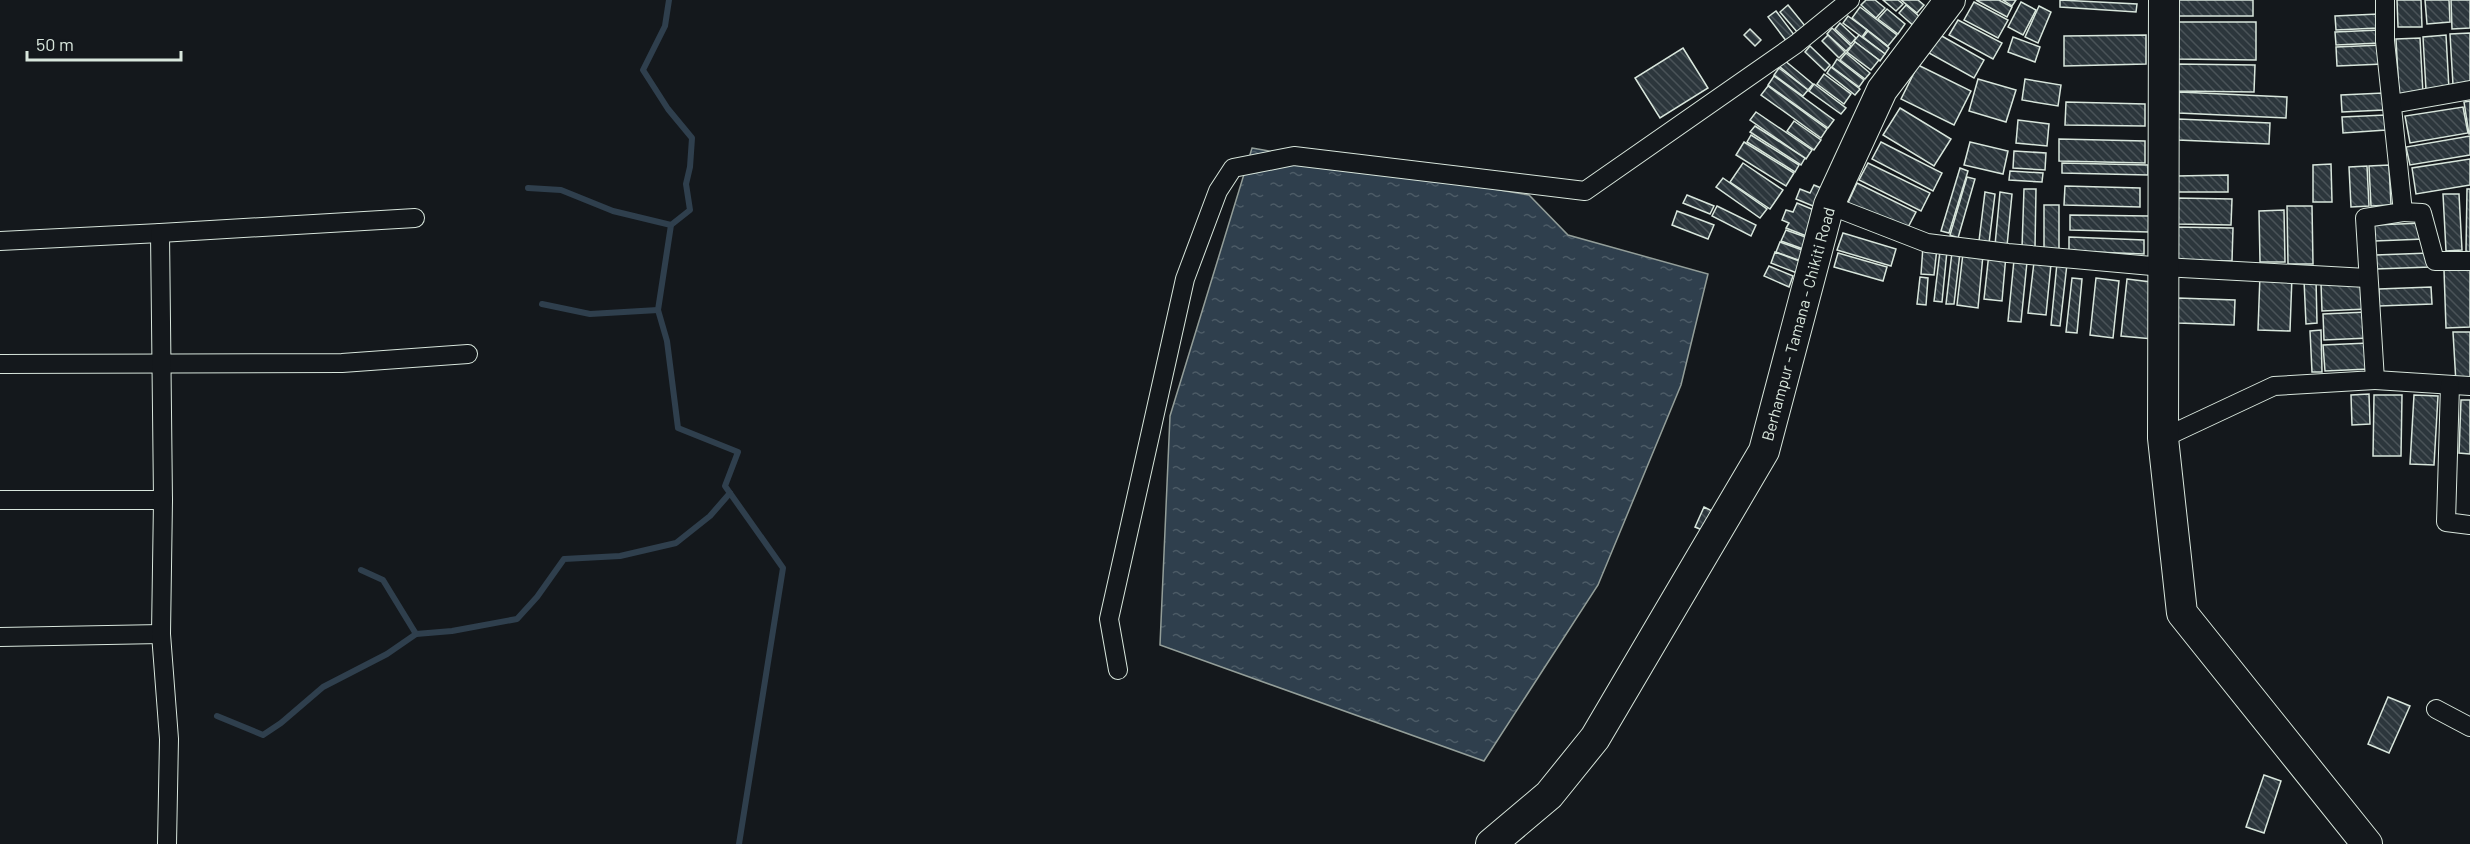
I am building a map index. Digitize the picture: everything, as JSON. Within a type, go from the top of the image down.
[{"type":"main road","name":"Berhampur - Tamana - Chikiti Road","points":[[1491,844],[1549,795],[1595,738],[1764,452],[1829,205],[1882,90],[1950,0]]},
{"type":"main road","points":[[2164,0],[2163,438],[2182,613],[2367,844]]},
{"type":"street","points":[[1118,670],[1109,619],[1182,291],[1218,191],[1233,168],[1294,156],[1585,191],[1796,44],[1850,0]]},
{"type":"street","points":[[2385,0],[2385,41],[2403,213]]},
{"type":"street","points":[[2392,104],[2470,90]]},
{"type":"street","points":[[1829,205],[1927,243],[2163,267],[2367,278]]},
{"type":"street","points":[[2375,380],[2365,218],[2422,213],[2435,261],[2470,261]]},
{"type":"street","points":[[0,241],[415,218]]},
{"type":"street","points":[[160,233],[163,500],[161,634],[169,739],[167,844]]},
{"type":"street","points":[[0,364],[342,363],[468,354]]},
{"type":"street","points":[[2163,438],[2274,386],[2375,380],[2470,386]]},
{"type":"street","points":[[2450,385],[2446,522],[2470,525]]},
{"type":"street","points":[[0,500],[163,500]]},
{"type":"street","points":[[0,637],[161,634]]},
{"type":"street","points":[[2436,710],[2470,727]]},
{"type":"water","points":[[1252,148],[1529,195],[1568,235],[1708,274],[1681,385],[1598,585],[1484,761],[1160,645],[1170,416]]},
{"type":"building","points":[[1866,0],[1875,0],[1885,8],[1876,18],[1861,5]]},
{"type":"building","points":[[1883,0],[1898,0],[1903,4],[1896,11]]},
{"type":"building","points":[[1901,0],[1918,0],[1924,5],[1917,13]]},
{"type":"building","points":[[1976,0],[1999,0],[2012,7],[2007,17]]},
{"type":"building","points":[[2003,0],[2016,0],[2012,6]]},
{"type":"building","points":[[2060,0],[2137,4],[2136,12],[2060,7]]},
{"type":"building","points":[[2178,0],[2253,0],[2253,16],[2178,16]]},
{"type":"building","points":[[2397,0],[2421,0],[2422,27],[2398,27]]},
{"type":"building","points":[[2425,0],[2449,0],[2450,22],[2427,24]]},
{"type":"building","points":[[2451,0],[2470,0],[2470,28],[2452,29]]},
{"type":"building","points":[[1974,2],[2008,20],[1998,38],[1964,20]]},
{"type":"building","points":[[2021,2],[2036,10],[2023,35],[2008,27]]},
{"type":"building","points":[[1788,5],[1806,27],[1798,33],[1780,12]]},
{"type":"building","points":[[1906,5],[1921,18],[1915,27],[1899,13]]},
{"type":"building","points":[[2039,6],[2051,12],[2038,43],[2025,37]]},
{"type":"building","points":[[1860,7],[1897,35],[1888,46],[1852,18]]},
{"type":"building","points":[[1887,9],[1905,24],[1898,34],[1878,19]]},
{"type":"building","points":[[1776,11],[1795,36],[1787,42],[1768,17]]},
{"type":"building","points":[[2378,14],[2378,28],[2336,30],[2335,16]]},
{"type":"building","points":[[1848,16],[1867,30],[1862,37],[1843,23]]},
{"type":"building","points":[[1958,20],[2002,43],[1993,59],[1949,35]]},
{"type":"building","points":[[2177,22],[2256,22],[2256,60],[2176,59]]},
{"type":"building","points":[[1840,23],[1856,38],[1851,44],[1835,29]]},
{"type":"building","points":[[1832,28],[1851,46],[1846,51],[1827,34]]},
{"type":"building","points":[[1750,29],[1761,40],[1755,46],[1744,35]]},
{"type":"building","points":[[2379,30],[2380,43],[2336,45],[2335,32]]},
{"type":"building","points":[[1868,31],[1889,48],[1885,54],[1863,37]]},
{"type":"building","points":[[2470,33],[2470,84],[2453,85],[2450,34]]},
{"type":"building","points":[[1828,35],[1845,52],[1839,58],[1822,41]]},
{"type":"building","points":[[1859,35],[1885,54],[1880,61],[1854,41]]},
{"type":"building","points":[[1940,35],[1984,60],[1974,78],[1929,53]]},
{"type":"building","points":[[2146,35],[2146,64],[2064,66],[2064,36]]},
{"type":"building","points":[[2446,35],[2449,89],[2426,90],[2423,37]]},
{"type":"building","points":[[2013,37],[2040,47],[2035,62],[2008,52]]},
{"type":"building","points":[[2420,38],[2423,94],[2399,95],[2396,39]]},
{"type":"building","points":[[1855,42],[1879,60],[1871,70],[1847,52]]},
{"type":"building","points":[[2382,45],[2383,64],[2337,66],[2336,47]]},
{"type":"building","points":[[1810,46],[1830,65],[1825,71],[1805,52]]},
{"type":"building","points":[[1683,48],[1708,88],[1660,118],[1635,78]]},
{"type":"building","points":[[1846,53],[1870,73],[1865,79],[1840,60]]},
{"type":"building","points":[[1837,59],[1864,80],[1859,87],[1832,67]]},
{"type":"building","points":[[1784,60],[1813,84],[1808,90],[1779,66]]},
{"type":"building","points":[[2176,64],[2255,65],[2254,92],[2175,91]]},
{"type":"building","points":[[1918,65],[1971,91],[1954,125],[1901,99]]},
{"type":"building","points":[[1831,67],[1860,89],[1855,95],[1827,73]]},
{"type":"building","points":[[1779,68],[1808,90],[1803,96],[1774,75]]},
{"type":"building","points":[[1824,74],[1851,94],[1844,104],[1817,84]]},
{"type":"building","points":[[1774,76],[1834,120],[1828,128],[1768,85]]},
{"type":"building","points":[[1978,79],[2016,90],[2006,122],[1969,111]]},
{"type":"building","points":[[2025,79],[2061,85],[2058,106],[2022,100]]},
{"type":"building","points":[[1814,84],[1846,108],[1841,114],[1809,91]]},
{"type":"building","points":[[1768,86],[1827,129],[1821,138],[1761,95]]},
{"type":"building","points":[[2179,92],[2287,97],[2286,118],[2179,113]]},
{"type":"building","points":[[2383,93],[2384,110],[2342,112],[2341,95]]},
{"type":"building","points":[[2470,101],[2470,134],[2469,134],[2464,102]]},
{"type":"building","points":[[2066,102],[2145,104],[2145,126],[2065,125]]},
{"type":"building","points":[[2463,107],[2468,133],[2410,143],[2405,116]]},
{"type":"building","points":[[1900,108],[1951,139],[1934,166],[1883,135]]},
{"type":"building","points":[[1756,112],[1812,150],[1806,159],[1750,120]]},
{"type":"building","points":[[2385,115],[2386,130],[2343,133],[2342,117]]},
{"type":"building","points":[[2178,119],[2270,123],[2269,144],[2178,140]]},
{"type":"building","points":[[2018,120],[2049,124],[2047,146],[2016,143]]},
{"type":"building","points":[[1794,121],[1821,140],[1814,150],[1787,131]]},
{"type":"building","points":[[1755,126],[1805,158],[1801,165],[1750,132]]},
{"type":"building","points":[[1751,135],[1799,165],[1795,172],[1747,142]]},
{"type":"building","points":[[2470,136],[2470,155],[2410,165],[2406,147]]},
{"type":"building","points":[[2059,139],[2145,141],[2145,163],[2059,161]]},
{"type":"building","points":[[1744,142],[1794,173],[1786,186],[1736,155]]},
{"type":"building","points":[[1881,142],[1942,173],[1933,191],[1872,159]]},
{"type":"building","points":[[1970,142],[2008,151],[2003,174],[1964,165]]},
{"type":"building","points":[[2014,151],[2046,153],[2045,170],[2013,168]]},
{"type":"building","points":[[2470,159],[2470,185],[2416,194],[2412,168]]},
{"type":"building","points":[[1743,163],[1783,190],[1770,209],[1730,182]]},
{"type":"building","points":[[1868,163],[1930,193],[1921,211],[1859,180]]},
{"type":"building","points":[[2062,163],[2148,165],[2148,175],[2062,173]]},
{"type":"building","points":[[2331,164],[2332,202],[2313,202],[2313,165]]},
{"type":"building","points":[[2389,165],[2391,205],[2371,206],[2369,166]]},
{"type":"building","points":[[2367,166],[2369,206],[2351,207],[2349,167]]},
{"type":"building","points":[[1960,168],[1968,171],[1949,233],[1941,231]]},
{"type":"building","points":[[2010,171],[2043,173],[2042,182],[2009,180]]},
{"type":"building","points":[[2228,175],[2228,192],[2175,192],[2176,176]]},
{"type":"building","points":[[1967,177],[1975,179],[1958,238],[1950,235]]},
{"type":"building","points":[[1723,178],[1767,209],[1760,218],[1716,187]]},
{"type":"building","points":[[1857,183],[1916,212],[1905,233],[1847,205]]},
{"type":"building","points":[[1814,185],[1821,188],[1813,206],[1796,199],[1800,189],[1810,193]]},
{"type":"building","points":[[2065,186],[2140,188],[2140,207],[2064,205]]},
{"type":"building","points":[[2024,189],[2036,189],[2035,248],[2022,248]]},
{"type":"building","points":[[2467,189],[2470,189],[2470,252],[2466,251]]},
{"type":"building","points":[[1985,192],[1995,194],[1989,243],[1979,241]]},
{"type":"building","points":[[2000,192],[2012,194],[2007,246],[1995,245]]},
{"type":"building","points":[[2443,194],[2459,194],[2462,250],[2446,251]]},
{"type":"building","points":[[1687,195],[1714,206],[1710,214],[1683,203]]},
{"type":"building","points":[[2177,198],[2232,199],[2231,225],[2177,224]]},
{"type":"building","points":[[1797,203],[1819,212],[1809,237],[1786,228],[1789,223],[1782,220],[1786,210],[1793,212]]},
{"type":"building","points":[[2044,205],[2059,205],[2059,250],[2044,249]]},
{"type":"building","points":[[1717,206],[1756,225],[1751,236],[1712,216]]},
{"type":"building","points":[[2287,206],[2312,206],[2313,264],[2288,264]]},
{"type":"building","points":[[2284,210],[2285,262],[2260,262],[2259,211]]},
{"type":"building","points":[[1677,211],[1714,225],[1708,239],[1672,225]]},
{"type":"building","points":[[2070,215],[2150,216],[2149,232],[2070,230]]},
{"type":"building","points":[[2423,223],[2424,239],[2375,241],[2374,225]]},
{"type":"building","points":[[2175,227],[2233,228],[2232,261],[2174,260]]},
{"type":"building","points":[[1786,230],[1811,239],[1806,250],[1781,241]]},
{"type":"building","points":[[1843,233],[1896,249],[1891,266],[1837,250]]},
{"type":"building","points":[[2069,237],[2144,240],[2144,254],[2069,251]]},
{"type":"building","points":[[1780,242],[1805,251],[1801,261],[1776,252]]},
{"type":"building","points":[[1923,246],[1937,248],[1934,275],[1921,274]]},
{"type":"building","points":[[1940,251],[1947,251],[1942,302],[1934,301]]},
{"type":"building","points":[[1775,252],[1802,262],[1797,273],[1771,263]]},
{"type":"building","points":[[1952,252],[1960,253],[1954,304],[1946,304]]},
{"type":"building","points":[[1838,253],[1887,267],[1883,281],[1834,267]]},
{"type":"building","points":[[1963,253],[1983,255],[1978,308],[1957,305]]},
{"type":"building","points":[[1989,253],[2006,255],[2002,301],[1984,299]]},
{"type":"building","points":[[2429,253],[2430,267],[2376,269],[2376,255]]},
{"type":"building","points":[[2014,260],[2027,262],[2021,322],[2008,321]]},
{"type":"building","points":[[2034,262],[2051,264],[2046,315],[2028,313]]},
{"type":"building","points":[[2057,263],[2067,264],[2060,326],[2051,325]]},
{"type":"building","points":[[1769,266],[1793,276],[1789,287],[1764,276]]},
{"type":"building","points":[[2470,269],[2470,327],[2446,328],[2444,270]]},
{"type":"building","points":[[2260,275],[2292,276],[2290,331],[2258,330]]},
{"type":"building","points":[[1920,277],[1928,278],[1926,305],[1917,304]]},
{"type":"building","points":[[2072,278],[2082,279],[2077,333],[2066,332]]},
{"type":"building","points":[[2096,278],[2119,281],[2113,338],[2090,335]]},
{"type":"building","points":[[2127,279],[2159,283],[2153,339],[2121,336]]},
{"type":"building","points":[[2316,279],[2317,323],[2306,324],[2304,280]]},
{"type":"building","points":[[2365,281],[2366,309],[2322,311],[2321,283]]},
{"type":"building","points":[[2431,287],[2432,304],[2379,306],[2379,289]]},
{"type":"building","points":[[2178,298],[2235,300],[2234,325],[2178,323]]},
{"type":"building","points":[[2367,312],[2368,338],[2324,340],[2323,314]]},
{"type":"building","points":[[2321,330],[2322,372],[2312,372],[2310,331]]},
{"type":"building","points":[[2453,332],[2470,332],[2470,382],[2456,383]]},
{"type":"building","points":[[2368,343],[2369,369],[2325,371],[2323,345]]},
{"type":"building","points":[[2369,394],[2370,424],[2352,425],[2351,395]]},
{"type":"building","points":[[2374,395],[2402,395],[2401,456],[2373,456]]},
{"type":"building","points":[[2414,395],[2438,396],[2434,465],[2410,464]]},
{"type":"building","points":[[2461,400],[2470,400],[2470,454],[2459,453]]},
{"type":"building","points":[[1704,507],[1716,513],[1707,532],[1695,527]]},
{"type":"building","points":[[2388,697],[2410,706],[2389,753],[2368,744]]},
{"type":"building","points":[[2264,775],[2281,781],[2264,833],[2246,827]]},
{"type":"waterway","points":[[669,0],[665,26],[643,70],[668,109],[692,138],[686,184],[690,210],[671,225],[658,310],[667,341],[678,428],[738,452],[725,486],[783,568],[739,844]]},
{"type":"waterway","points":[[528,188],[561,190],[613,211],[671,225]]},
{"type":"waterway","points":[[542,304],[590,314],[658,310]]},
{"type":"waterway","points":[[361,570],[383,580],[416,634],[452,631],[517,619],[537,597],[564,559],[620,556],[676,543],[710,516],[730,493]]},
{"type":"waterway","points":[[217,716],[263,735],[281,723],[323,687],[387,654],[416,634]]}]
